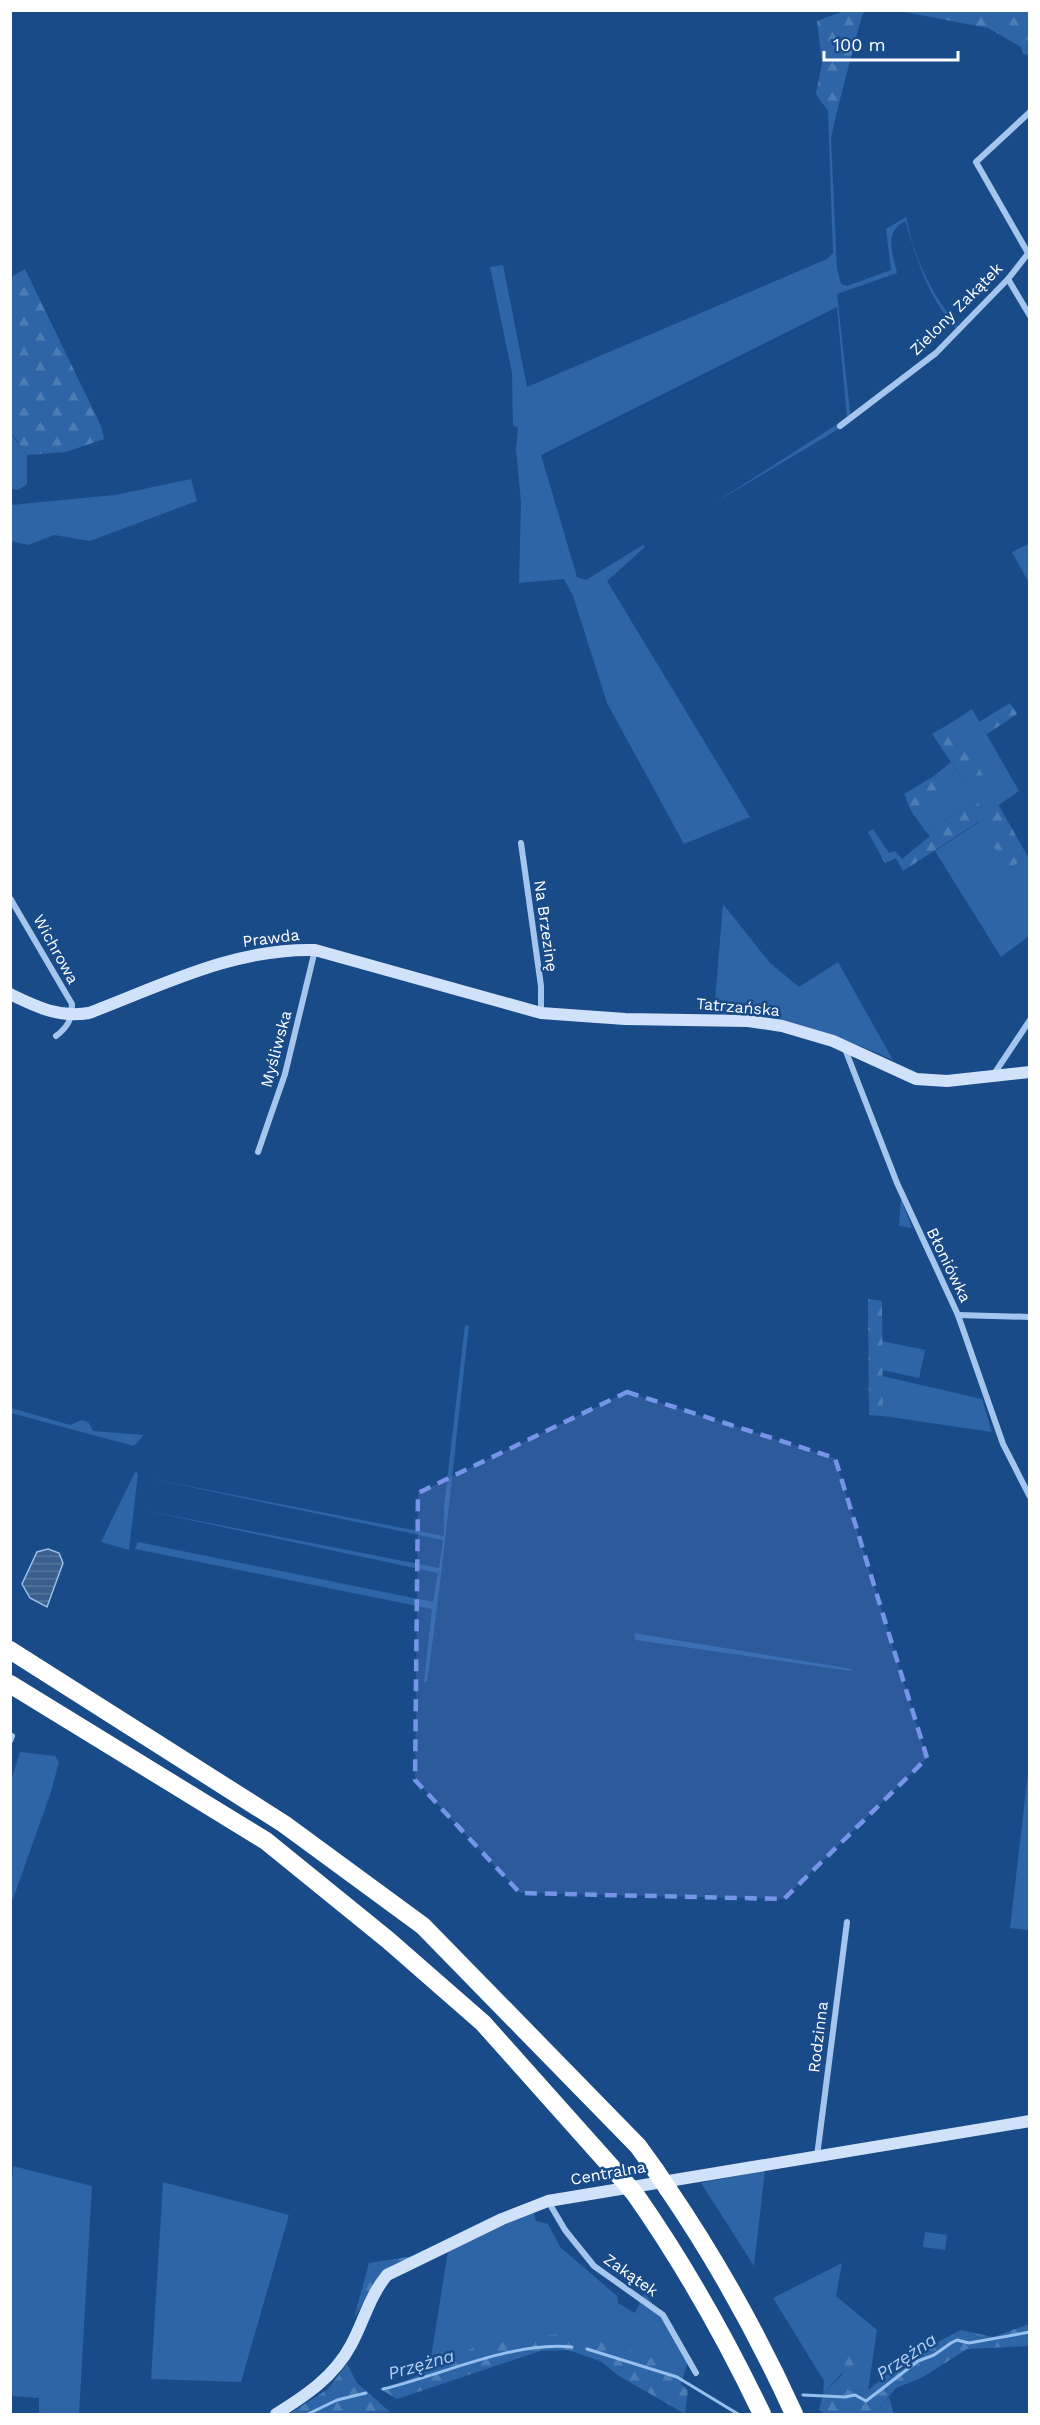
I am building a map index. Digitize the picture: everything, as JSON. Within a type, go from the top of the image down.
[{"type":"highway","points":[[10,1650],[284,1824],[423,1926],[638,2146],[705,2243],[764,2348],[794,2415]]},
{"type":"highway","points":[[22,1691],[266,1842],[388,1940],[483,2023],[629,2187],[681,2263],[732,2352],[762,2415]]},
{"type":"street","points":[[1029,112],[976,162],[1029,252]]},
{"type":"street","name":"Zielony Zakątek","points":[[840,426],[936,353],[1008,279],[1029,252]]},
{"type":"street","points":[[1008,279],[1029,316]]},
{"type":"street","name":"Na Brzezinę","points":[[521,843],[541,986],[541,1013]]},
{"type":"street","name":"Wichrowa","points":[[10,898],[72,1004],[72,1016]]},
{"type":"street","name":"Prawda","points":[[10,994],[44,1009],[72,1016],[97,1010],[221,962],[288,950],[315,950],[541,1013]]},
{"type":"street","name":"Myśliwska","points":[[258,1152],[285,1074],[315,950]]},
{"type":"street","name":"Tatrzańska","points":[[541,1013],[625,1019],[748,1021],[782,1026],[843,1045],[900,1074],[916,1078],[947,1081],[994,1074],[1029,1072]]},
{"type":"street","points":[[56,1036],[67,1026],[72,1016]]},
{"type":"street","points":[[994,1074],[1029,1020]]},
{"type":"street","name":"Błoniówka","points":[[843,1045],[897,1184],[958,1315],[1002,1444],[1029,1497]]},
{"type":"street","points":[[958,1315],[1029,1317]]},
{"type":"street","name":"Rodzinna","points":[[817,2156],[847,1922]]},
{"type":"street","name":"Centralna","points":[[276,2415],[322,2383],[338,2363],[351,2345],[375,2290],[387,2275],[502,2219],[548,2201],[1029,2121]]},
{"type":"street","name":"Zakątek","points":[[548,2201],[565,2230],[594,2266],[663,2314],[696,2373]]},
{"type":"highlighted area","points":[[627,1392],[835,1458],[927,1758],[784,1899],[520,1893],[415,1780],[418,1493]]},
{"type":"green space","points":[[844,11],[866,11],[862,15],[837,111],[828,111],[816,94],[822,63],[817,21]]},
{"type":"green space","points":[[899,11],[1029,11],[1029,55],[1023,54],[1021,47],[988,28]]},
{"type":"green space","points":[[828,111],[837,111],[831,138],[837,269],[841,284],[847,286],[891,270],[886,229],[906,217],[914,247],[905,221],[898,226],[892,237],[891,244],[897,273],[837,294],[851,421],[713,504],[847,418],[837,307],[541,455],[577,577],[586,580],[643,545],[645,547],[607,581],[750,817],[684,844],[607,703],[573,596],[564,579],[519,583],[521,502],[516,449],[518,427],[513,426],[512,373],[490,267],[503,265],[527,387],[827,259],[833,253]]},
{"type":"green space","points":[[915,251],[926,278],[942,305],[962,331],[960,333],[948,319],[931,293]]},
{"type":"green space","points":[[25,269],[101,426],[104,439],[66,452],[27,455],[11,433],[11,277]]},
{"type":"green space","points":[[10,433],[27,455],[27,484],[19,490],[11,489]]},
{"type":"green space","points":[[191,479],[197,501],[90,541],[54,535],[28,545],[11,541],[11,505],[115,495]]},
{"type":"green space","points":[[1029,544],[1029,583],[1012,552]]},
{"type":"green space","points":[[1010,703],[1017,714],[987,734],[979,722]]},
{"type":"green space","points":[[972,709],[1019,791],[987,813],[976,801],[926,832],[911,811],[943,790],[934,776],[951,762],[966,784],[982,776],[954,721]]},
{"type":"green space","points":[[954,721],[983,776],[966,784],[932,734]]},
{"type":"green space","points":[[934,776],[944,790],[911,811],[904,794]]},
{"type":"green space","points":[[976,801],[987,813],[998,804],[1028,857],[1008,869],[978,822],[903,871],[896,858],[885,863],[868,832],[873,829],[889,853],[895,851],[902,859],[930,836],[926,832]]},
{"type":"green space","points":[[979,822],[1008,869],[1028,857],[1030,859],[1029,936],[1001,957],[935,851]]},
{"type":"green space","points":[[723,904],[770,963],[799,987],[838,962],[893,1060],[848,1041],[806,1027],[763,1018],[714,1013]]},
{"type":"green space","points":[[901,1198],[912,1228],[899,1226]]},
{"type":"green space","points":[[868,1299],[882,1301],[883,1416],[869,1415]]},
{"type":"green space","points":[[465,1325],[469,1326],[427,1682],[424,1682],[432,1609],[135,1549],[138,1542],[433,1602],[438,1573],[143,1510],[439,1568],[443,1540],[147,1478],[444,1536],[444,1507]]},
{"type":"green space","points":[[882,1341],[925,1350],[919,1378],[882,1370]]},
{"type":"green space","points":[[882,1376],[982,1399],[992,1432],[883,1416]]},
{"type":"green space","points":[[11,1408],[70,1425],[82,1420],[89,1423],[93,1431],[144,1435],[134,1446],[11,1413]]},
{"type":"green space","points":[[135,1472],[138,1473],[129,1550],[101,1542]]},
{"type":"green space","points":[[634,1633],[852,1669],[851,1671],[635,1640]]},
{"type":"green space","points":[[20,1752],[55,1756],[59,1762],[51,1792],[11,1900],[11,1781]]},
{"type":"green space","points":[[1029,1764],[1030,1930],[1010,1928]]},
{"type":"green space","points":[[13,2166],[92,2186],[79,2414],[39,2414],[39,2398],[11,2396],[10,2210]]},
{"type":"green space","points":[[765,2170],[754,2266],[701,2183]]},
{"type":"green space","points":[[163,2182],[289,2215],[241,2382],[151,2379]]},
{"type":"green space","points":[[533,2211],[536,2221],[548,2224],[560,2247],[617,2296],[618,2303],[635,2313],[645,2292],[688,2361],[685,2371],[653,2359],[489,2340],[429,2370],[448,2251]]},
{"type":"green space","points":[[925,2232],[947,2235],[945,2250],[923,2247]]},
{"type":"green space","points":[[413,2256],[381,2276],[354,2318],[369,2263]]},
{"type":"green space","points":[[842,2263],[836,2296],[877,2330],[868,2391],[848,2390],[860,2353],[823,2394],[824,2381],[773,2298]]},
{"type":"green space","points":[[1029,2324],[1029,2346],[967,2349],[923,2377],[896,2388],[874,2414],[825,2414],[819,2410],[823,2394],[842,2375],[850,2347],[861,2353],[848,2390],[867,2391],[909,2357],[961,2330],[993,2337]]},
{"type":"green space","points":[[562,2334],[604,2339],[685,2371],[681,2384],[688,2390],[685,2414],[619,2376],[600,2361],[568,2350],[540,2351],[397,2399],[380,2389],[408,2380],[489,2340]]},
{"type":"green space","points":[[347,2364],[357,2383],[390,2412],[289,2414],[328,2389]]},
{"type":"green space","points":[[889,2397],[894,2414],[874,2414]]},
{"type":"shaded area","points":[[48,1549],[59,1553],[63,1563],[47,1607],[30,1598],[22,1584],[37,1552]]},
{"type":"waterway","name":"Przężna","points":[[803,2395],[845,2397],[855,2395],[866,2401],[918,2361],[934,2355],[957,2340],[969,2343],[1030,2332]]},
{"type":"waterway","name":"Przężna","points":[[383,2389],[501,2354],[525,2349],[572,2347]]},
{"type":"waterway","name":"Przężna","points":[[587,2349],[677,2377],[738,2414]]},
{"type":"waterway","name":"Przężna","points":[[308,2414],[337,2400],[366,2393]]}]
